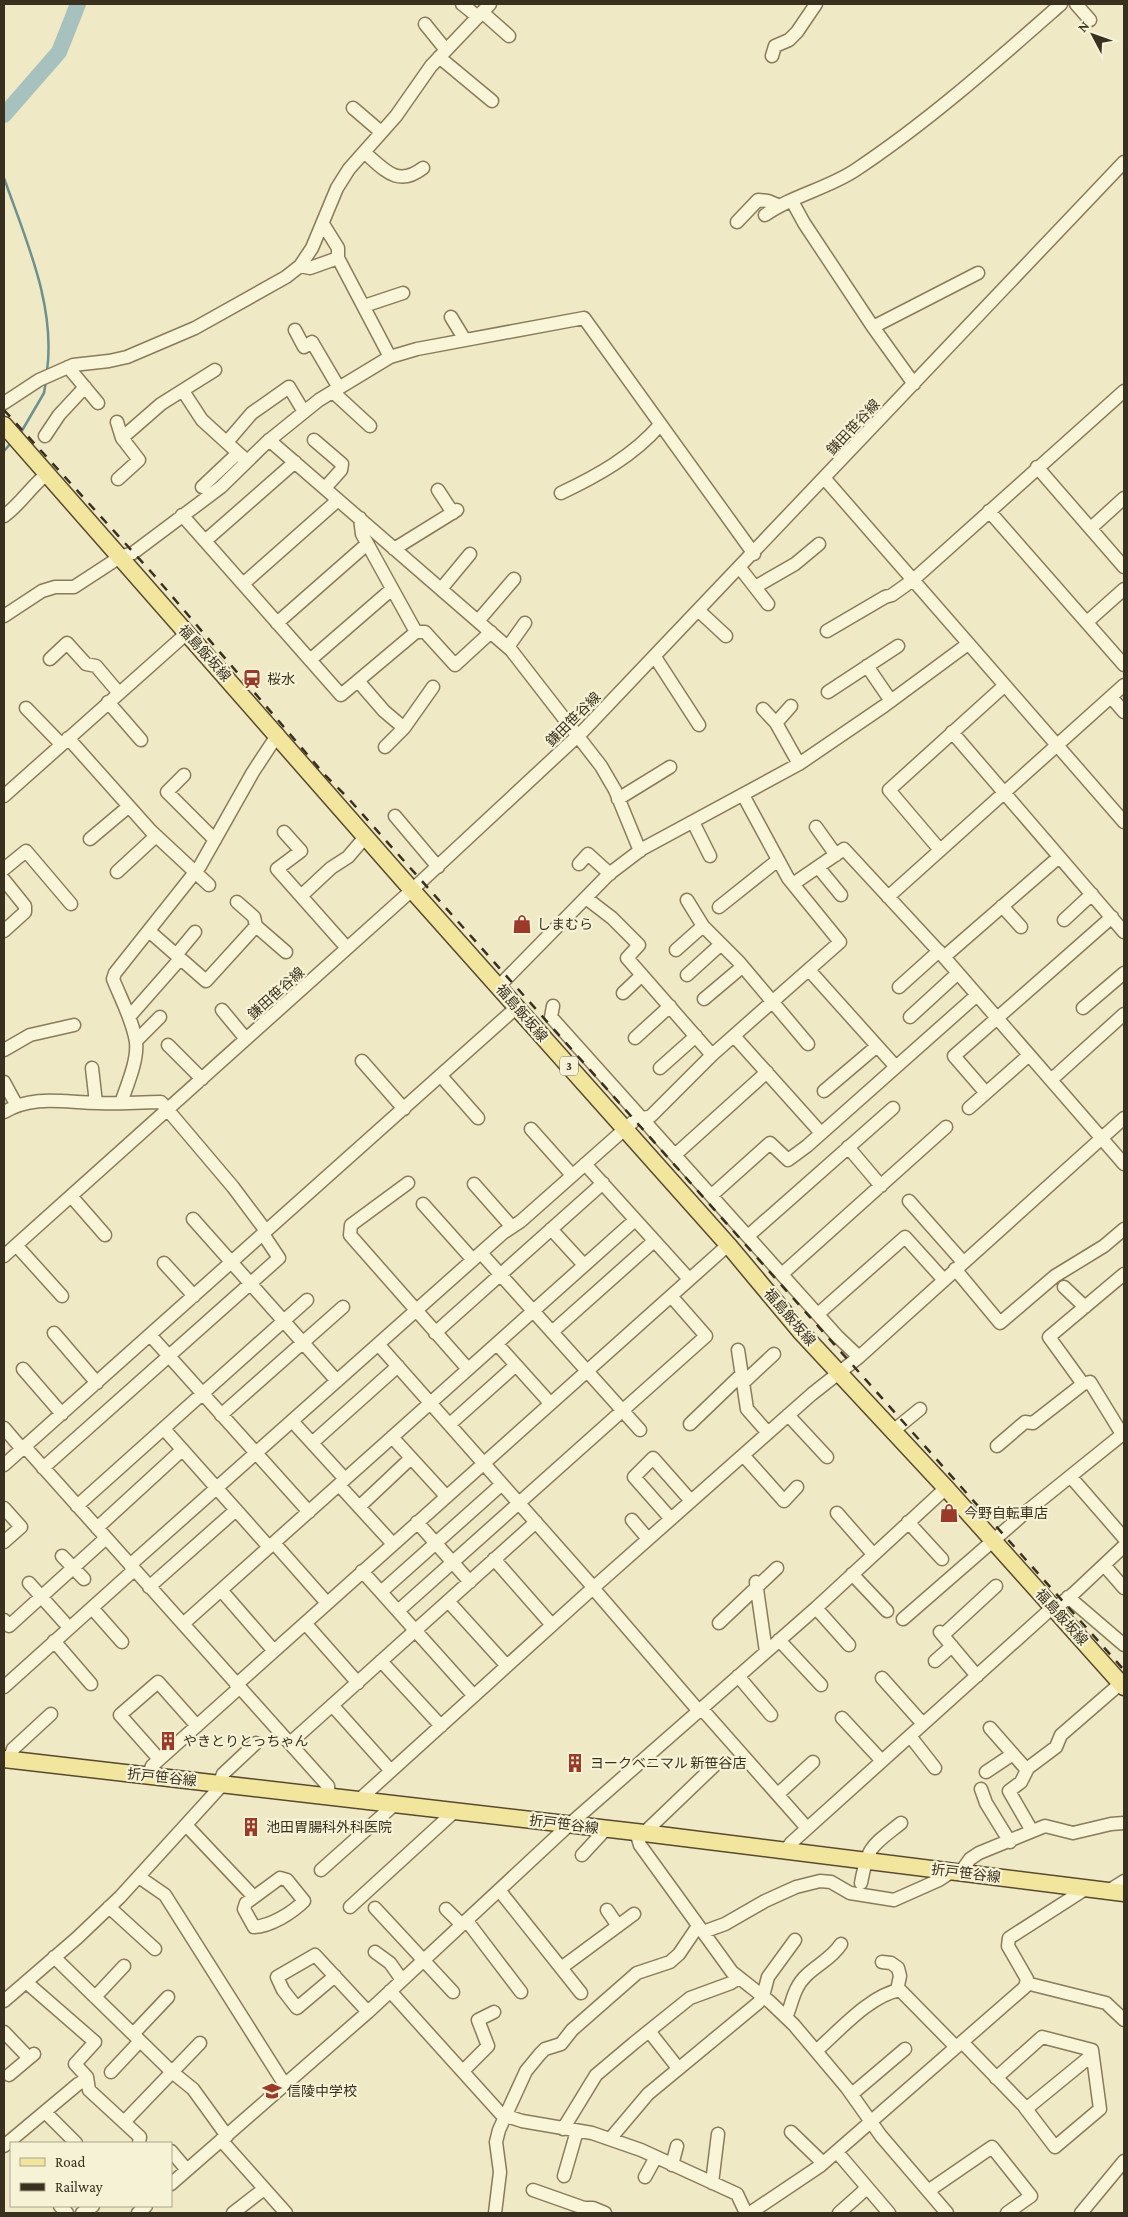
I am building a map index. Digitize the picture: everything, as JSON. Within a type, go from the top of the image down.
[{"type":"main road","name":"福島飯坂線","points":[[11,432],[838,1372],[946,1488],[1122,1685]]},
{"type":"main road","name":"折戸笹谷線","points":[[6,1759],[360,1799],[394,1805],[570,1824],[866,1860],[956,1873],[1124,1892]]},
{"type":"street","points":[[462,4],[483,11],[510,36]]},
{"type":"street","points":[[772,56],[775,46],[789,40],[797,32],[816,4]]},
{"type":"street","points":[[765,215],[780,206],[838,180],[916,128],[1061,4]]},
{"type":"street","points":[[1076,4],[1090,20]]},
{"type":"street","points":[[4,403],[39,380],[68,367],[109,361],[158,345],[238,305],[286,277],[300,266],[312,248],[337,188],[349,169],[443,54],[483,11]]},
{"type":"street","points":[[425,24],[443,54],[492,101]]},
{"type":"street","points":[[353,108],[381,132]]},
{"type":"street","points":[[364,152],[396,177],[410,177],[423,168]]},
{"type":"street","name":"鎌田笹谷線","points":[[4,1256],[412,890],[578,736],[754,554],[1124,162]]},
{"type":"street","points":[[737,222],[758,200],[768,201],[780,206]]},
{"type":"street","points":[[792,201],[804,223],[873,328],[914,384]]},
{"type":"street","points":[[323,224],[338,248],[338,258],[390,357]]},
{"type":"street","points":[[300,266],[310,268],[338,258]]},
{"type":"street","points":[[873,328],[978,273]]},
{"type":"street","points":[[364,306],[403,293]]},
{"type":"street","points":[[451,317],[465,340]]},
{"type":"street","points":[[202,487],[242,457],[269,440],[304,412],[390,357],[465,340],[584,318],[754,554]]},
{"type":"street","points":[[295,330],[304,347],[312,342],[336,390],[370,426]]},
{"type":"street","points":[[68,367],[98,403]]},
{"type":"street","points":[[122,438],[150,413],[215,370]]},
{"type":"street","points":[[45,436],[59,415],[85,387]]},
{"type":"street","points":[[227,442],[252,413],[289,387],[304,412]]},
{"type":"street","points":[[183,391],[202,420],[242,457]]},
{"type":"street","points":[[826,631],[884,597],[892,595],[913,580],[1124,391]]},
{"type":"street","points":[[117,422],[122,438],[139,460],[118,479]]},
{"type":"street","points":[[561,493],[605,471],[631,453],[660,425]]},
{"type":"street","points":[[269,440],[508,647],[601,766],[618,799],[640,851]]},
{"type":"street","points":[[314,440],[342,464],[341,470],[325,488]]},
{"type":"street","points":[[4,616],[42,591],[55,587],[74,587],[120,557],[133,553],[221,487],[242,457]]},
{"type":"street","points":[[205,541],[294,462]]},
{"type":"street","points":[[1037,467],[1124,567]]},
{"type":"street","points":[[4,516],[17,507],[40,479],[48,474]]},
{"type":"street","points":[[825,479],[1124,822]]},
{"type":"street","points":[[394,548],[455,511],[438,490]]},
{"type":"street","points":[[1091,528],[1124,498]]},
{"type":"street","points":[[243,584],[338,500]]},
{"type":"street","points":[[989,511],[1124,665]]},
{"type":"street","points":[[182,515],[341,695],[416,632],[425,632],[455,665],[490,632]]},
{"type":"street","points":[[360,518],[362,534],[416,632]]},
{"type":"street","points":[[277,623],[367,544]]},
{"type":"street","points":[[756,588],[795,564],[818,544]]},
{"type":"street","points":[[441,589],[470,554]]},
{"type":"street","points":[[740,568],[768,604]]},
{"type":"street","points":[[478,621],[514,579]]},
{"type":"street","points":[[310,660],[392,589]]},
{"type":"street","points":[[1087,622],[1124,589]]},
{"type":"street","points":[[699,611],[726,636]]},
{"type":"street","points":[[508,647],[525,623]]},
{"type":"street","points":[[4,778],[8,792],[118,692],[187,633]]},
{"type":"street","points":[[50,659],[68,643],[86,664],[96,666],[118,692]]},
{"type":"street","points":[[499,986],[610,874],[640,851],[743,796],[798,764],[891,701],[968,644]]},
{"type":"street","points":[[828,692],[898,646]]},
{"type":"street","points":[[655,657],[699,725]]},
{"type":"street","points":[[867,666],[891,701]]},
{"type":"street","points":[[358,681],[384,711],[404,728]]},
{"type":"street","points":[[888,897],[1124,685]]},
{"type":"street","points":[[940,850],[889,790],[1004,686]]},
{"type":"street","points":[[384,747],[404,728],[433,687]]},
{"type":"street","points":[[1111,697],[1124,712]]},
{"type":"street","points":[[108,702],[141,740]]},
{"type":"street","points":[[776,722],[791,706]]},
{"type":"street","points":[[26,708],[64,741],[156,836],[209,885]]},
{"type":"street","points":[[763,709],[776,722],[798,764]]},
{"type":"street","points":[[952,732],[1124,932]]},
{"type":"street","points":[[121,1103],[130,1078],[136,1041],[129,1017],[113,979],[115,974],[195,872],[216,840],[253,772],[278,734]]},
{"type":"street","points":[[618,799],[670,767]]},
{"type":"street","points":[[184,776],[167,792],[216,840]]},
{"type":"street","points":[[4,1687],[92,1608],[132,1567],[255,1454],[416,1310],[635,1120],[650,1116],[712,1055],[840,942],[793,884],[743,796]]},
{"type":"street","points":[[90,839],[128,807]]},
{"type":"street","points":[[395,816],[438,866]]},
{"type":"street","points":[[693,822],[710,856]]},
{"type":"street","points":[[816,827],[836,855]]},
{"type":"street","points":[[284,832],[301,850],[277,869],[347,948]]},
{"type":"street","points":[[117,872],[156,836]]},
{"type":"street","points":[[301,896],[331,868],[348,857],[366,836]]},
{"type":"street","points":[[793,884],[844,849],[942,954],[1124,1164]]},
{"type":"street","points":[[4,869],[26,851],[70,904]]},
{"type":"street","points":[[579,864],[588,854],[610,874]]},
{"type":"street","points":[[899,987],[1002,906],[1059,857]]},
{"type":"street","points":[[719,907],[778,860]]},
{"type":"street","points":[[818,867],[842,894]]},
{"type":"street","points":[[4,880],[25,906],[25,912],[4,931]]},
{"type":"street","points":[[1064,920],[1092,894]]},
{"type":"street","points":[[586,898],[612,918],[639,945],[628,958],[712,1055]]},
{"type":"street","points":[[687,900],[703,926],[742,967],[808,1044]]},
{"type":"street","points":[[237,902],[254,917],[256,926],[286,952]]},
{"type":"street","points":[[1002,906],[1021,927]]},
{"type":"street","points":[[986,1093],[954,1056],[1112,917]]},
{"type":"street","points":[[148,931],[206,981],[256,926]]},
{"type":"street","points":[[676,950],[703,926]]},
{"type":"street","points":[[129,1017],[178,957],[195,932]]},
{"type":"street","points":[[687,975],[720,945]]},
{"type":"street","points":[[704,999],[742,967]]},
{"type":"street","points":[[809,970],[896,1067]]},
{"type":"street","points":[[910,1017],[958,973]]},
{"type":"street","points":[[1083,1008],[1124,973]]},
{"type":"street","points":[[623,993],[642,975]]},
{"type":"street","points":[[712,1195],[770,1143],[788,1160],[821,1134],[977,995]]},
{"type":"street","points":[[553,1006],[551,1017],[644,1118],[818,1314],[859,1357]]},
{"type":"street","points":[[635,1038],[670,1006]]},
{"type":"street","points":[[4,1465],[518,1007]]},
{"type":"street","points":[[222,1010],[246,1039]]},
{"type":"street","points":[[1051,1080],[1124,1014]]},
{"type":"street","points":[[136,1041],[160,1016]]},
{"type":"street","points":[[4,1050],[30,1036],[74,1025]]},
{"type":"street","points":[[660,1068],[696,1036]]},
{"type":"street","points":[[734,1036],[821,1134]]},
{"type":"street","points":[[168,1045],[202,1079]]},
{"type":"street","points":[[824,1092],[877,1046]]},
{"type":"street","points":[[969,1108],[1029,1055]]},
{"type":"street","points":[[362,1061],[404,1108]]},
{"type":"street","points":[[92,1068],[96,1103]]},
{"type":"street","points":[[676,1154],[767,1072]]},
{"type":"street","points":[[441,1076],[478,1118]]},
{"type":"street","points":[[4,1082],[17,1106]]},
{"type":"street","points":[[4,1112],[17,1106],[55,1099],[96,1103],[161,1102],[265,1233],[279,1258],[43,1468]]},
{"type":"street","points":[[748,1236],[893,1108]]},
{"type":"street","points":[[360,1799],[593,1588],[788,1415],[838,1372],[859,1357],[943,1279],[1124,1118]]},
{"type":"street","points":[[782,1274],[946,1127]]},
{"type":"street","points":[[531,1129],[572,1175]]},
{"type":"street","points":[[848,1147],[881,1186]]},
{"type":"street","points":[[585,1164],[689,1279]]},
{"type":"street","points":[[408,1183],[351,1225],[350,1235],[434,1333],[468,1369]]},
{"type":"street","points":[[434,1333],[602,1183]]},
{"type":"street","points":[[474,1184],[512,1227]]},
{"type":"street","points":[[71,1196],[105,1235]]},
{"type":"street","points":[[909,1202],[959,1265],[1000,1323],[1055,1276],[1104,1246],[1124,1228]]},
{"type":"street","points":[[423,1204],[477,1256],[501,1274],[640,1430]]},
{"type":"street","points":[[193,1219],[337,1381]]},
{"type":"street","points":[[183,1624],[635,1220]]},
{"type":"street","points":[[551,1229],[584,1265]]},
{"type":"street","points":[[818,1314],[905,1237],[943,1279]]},
{"type":"street","points":[[552,1332],[654,1241]]},
{"type":"street","points":[[16,1245],[62,1296]]},
{"type":"street","points":[[148,1776],[152,1766],[159,1759],[197,1726],[274,1651],[483,1462],[728,1245]]},
{"type":"street","points":[[164,1263],[194,1296]]},
{"type":"street","points":[[1083,1384],[1049,1337],[1122,1279]]},
{"type":"street","points":[[1064,1287],[1085,1307]]},
{"type":"street","points":[[398,1611],[706,1336],[671,1296]]},
{"type":"street","points":[[77,1506],[308,1300]]},
{"type":"street","points":[[221,1415],[343,1307]]},
{"type":"street","points":[[54,1333],[97,1382]]},
{"type":"street","points":[[150,1335],[309,1512]]},
{"type":"street","points":[[378,1344],[807,1828]]},
{"type":"street","points":[[496,1344],[550,1403]]},
{"type":"street","points":[[738,1350],[747,1409],[768,1433]]},
{"type":"street","points":[[690,1424],[774,1354]]},
{"type":"street","points":[[450,1424],[516,1365]]},
{"type":"street","points":[[312,1443],[398,1366]]},
{"type":"street","points":[[23,1369],[62,1414]]},
{"type":"street","points":[[903,1619],[1026,1512],[1123,1434],[1090,1382],[1083,1384],[1033,1423],[1025,1422],[997,1446]]},
{"type":"street","points":[[893,1431],[920,1409]]},
{"type":"street","points":[[788,1415],[828,1457]]},
{"type":"street","points":[[292,1421],[312,1443],[359,1506],[393,1544]]},
{"type":"street","points":[[4,1428],[43,1468],[328,1786],[329,1796]]},
{"type":"street","points":[[164,1429],[236,1510],[327,1603]]},
{"type":"street","points":[[392,1437],[446,1496]]},
{"type":"street","points":[[97,1528],[182,1450]]},
{"type":"street","points":[[743,1455],[784,1501],[797,1487]]},
{"type":"street","points":[[359,1506],[411,1458]]},
{"type":"street","points":[[671,1519],[634,1477],[653,1458],[691,1501]]},
{"type":"street","points":[[1071,1477],[1124,1538]]},
{"type":"street","points":[[381,1592],[502,1484]]},
{"type":"street","points":[[172,2183],[368,2012],[570,1824],[816,1608],[946,1488]]},
{"type":"street","points":[[4,1508],[21,1527],[4,1542]]},
{"type":"street","points":[[149,1586],[236,1510]]},
{"type":"street","points":[[837,1512],[873,1554]]},
{"type":"street","points":[[632,1520],[648,1539]]},
{"type":"street","points":[[417,1522],[470,1582]]},
{"type":"street","points":[[290,1743],[536,1522]]},
{"type":"street","points":[[908,1522],[942,1559]]},
{"type":"street","points":[[4,1620],[10,1626],[106,1538]]},
{"type":"street","points":[[786,1850],[807,1828],[1054,1608],[1104,1566],[1124,1546]]},
{"type":"street","points":[[62,1556],[84,1580]]},
{"type":"street","points":[[494,1559],[552,1625]]},
{"type":"street","points":[[1104,1566],[1124,1588]]},
{"type":"street","points":[[719,1623],[756,1583],[777,1568]]},
{"type":"street","points":[[362,1571],[474,1696]]},
{"type":"street","points":[[852,1574],[887,1611]]},
{"type":"street","points":[[29,1583],[64,1622]]},
{"type":"street","points":[[756,1583],[766,1652]]},
{"type":"street","points":[[977,1676],[941,1633],[996,1586]]},
{"type":"street","points":[[221,1590],[274,1651]]},
{"type":"street","points":[[1068,1597],[1124,1644]]},
{"type":"street","points":[[448,1601],[508,1666]]},
{"type":"street","points":[[92,1608],[122,1642]]},
{"type":"street","points":[[816,1608],[849,1645]]},
{"type":"street","points":[[305,1623],[358,1683]]},
{"type":"street","points":[[779,1640],[821,1685]]},
{"type":"street","points":[[54,1642],[91,1684]]},
{"type":"street","points":[[935,1661],[952,1646]]},
{"type":"street","points":[[381,1661],[441,1726]]},
{"type":"street","points":[[738,1676],[771,1715]]},
{"type":"street","points":[[882,1678],[923,1724]]},
{"type":"street","points":[[159,1759],[120,1715],[158,1682],[197,1726]]},
{"type":"street","points":[[1032,1831],[1009,1791],[1021,1782],[1028,1770],[1056,1747],[1061,1735],[1122,1685]]},
{"type":"street","points":[[332,1705],[391,1771]]},
{"type":"street","points":[[6,1759],[13,1749],[51,1714]]},
{"type":"street","points":[[842,1718],[882,1761]]},
{"type":"street","points":[[990,1728],[1028,1770]]},
{"type":"street","points":[[910,1736],[935,1768]]},
{"type":"street","points":[[4,2000],[109,1907],[139,1877],[221,1784],[223,1774],[256,1744]]},
{"type":"street","points":[[986,1772],[1013,1754]]},
{"type":"street","points":[[778,1794],[813,1762]]},
{"type":"street","points":[[716,1764],[640,1833],[640,1845],[739,1978],[786,2017],[852,2094],[871,2122],[947,2213]]},
{"type":"street","points":[[981,1789],[986,1803],[1010,1842]]},
{"type":"street","points":[[321,1870],[394,1805]]},
{"type":"street","points":[[350,1907],[455,1811]]},
{"type":"street","points":[[861,1883],[866,1860],[871,1848],[901,1822]]},
{"type":"street","points":[[495,2213],[500,2172],[496,2142],[526,2071],[540,2054],[546,2049],[561,2044],[572,2030],[637,1973],[670,1962],[701,1929],[725,1924],[765,1901],[796,1887],[820,1881],[831,1882],[850,1893],[894,1900],[956,1873],[979,1853],[1010,1842],[1045,1826],[1073,1833],[1111,1824],[1124,1823]]},
{"type":"street","points":[[186,1825],[254,1897]]},
{"type":"street","points":[[582,1855],[606,1829]]},
{"type":"street","points":[[139,1877],[165,1895],[285,2085]]},
{"type":"street","points":[[280,1878],[287,1880],[304,1901],[298,1907],[263,1926],[254,1927],[244,1909],[246,1903],[254,1897],[280,1878]]},
{"type":"street","points":[[1108,1891],[1124,1881]]},
{"type":"street","points":[[390,1991],[495,2109],[506,2116],[522,2121],[610,2138],[737,2194],[748,2213],[802,2180],[824,2163],[1025,1987],[1027,1979],[1008,1946],[1009,1938],[1087,1888]]},
{"type":"street","points":[[500,1890],[581,1993]]},
{"type":"street","points":[[109,1907],[155,1949]]},
{"type":"street","points":[[375,1908],[453,1992]]},
{"type":"street","points":[[446,1909],[464,1923],[521,1992]]},
{"type":"street","points":[[607,1910],[618,1926]]},
{"type":"street","points":[[561,1968],[634,1914]]},
{"type":"street","points":[[610,2138],[648,2094],[763,1996],[768,1977],[795,1940]]},
{"type":"street","points":[[786,2017],[792,2005],[797,1987],[813,1969],[837,1951],[841,1944]]},
{"type":"street","points":[[375,1952],[390,1963],[402,1980]]},
{"type":"street","points":[[335,1976],[297,2008],[283,1990],[277,1977],[315,1955],[335,1976],[368,2012]]},
{"type":"street","points":[[54,1957],[172,2072],[193,2088],[224,2138],[264,2189],[286,2213]]},
{"type":"street","points":[[882,1962],[891,1963],[898,1968],[900,1976],[897,1990]]},
{"type":"street","points":[[95,1997],[124,1966]]},
{"type":"street","points":[[563,2129],[596,2075],[690,1998],[731,1983],[739,1978]]},
{"type":"street","points":[[26,1982],[95,2042],[75,2064],[87,2079],[89,2090],[140,2137],[139,2142]]},
{"type":"street","points":[[1026,1982],[1106,2003],[1124,2020]]},
{"type":"street","points":[[816,2051],[870,2004],[887,1992],[900,1990],[996,2078],[1026,2109],[1055,2147],[1100,2109],[1092,2050],[1042,2036],[996,2078]]},
{"type":"street","points":[[111,2072],[168,1997]]},
{"type":"street","points":[[463,2072],[488,2046],[478,2020],[494,2012]]},
{"type":"street","points":[[649,2031],[678,2068]]},
{"type":"street","points":[[4,2032],[32,2056],[10,2075]]},
{"type":"street","points":[[124,2122],[200,2043]]},
{"type":"street","points":[[852,2094],[905,2049]]},
{"type":"street","points":[[1026,2109],[1092,2056]]},
{"type":"street","points":[[5,2142],[78,2084],[87,2079]]},
{"type":"street","points":[[45,2112],[75,2142]]},
{"type":"street","points":[[564,2176],[577,2131]]},
{"type":"street","points":[[791,2132],[824,2163]]},
{"type":"street","points":[[712,2183],[718,2134]]},
{"type":"street","points":[[672,2165],[677,2146]]},
{"type":"street","points":[[928,2191],[992,2147],[1031,2196],[1012,2212]]},
{"type":"street","points":[[172,2152],[187,2170]]},
{"type":"street","points":[[837,2152],[888,2213]]},
{"type":"street","points":[[644,2177],[656,2157]]},
{"type":"street","points":[[1081,2213],[1124,2161]]},
{"type":"street","points":[[839,2213],[868,2188]]},
{"type":"street","points":[[233,2213],[264,2189]]},
{"type":"street","points":[[533,2190],[604,2213]]},
{"type":"waterway","points":[[4,115],[59,52],[78,4]]},
{"type":"waterway","points":[[4,178],[37,272],[43,297],[49,346],[47,371]]},
{"type":"waterway","points":[[20,434],[44,393],[46,381]]},
{"type":"waterway","points":[[4,451],[11,443]]},
{"type":"railway","points":[[4,410],[153,574],[324,774],[348,798],[1124,1670]]},
{"type":"place","name":"桜水","points":[[252,679]]},
{"type":"place","name":"しまむら","points":[[522,924]]},
{"type":"place","name":"今野自転車店","points":[[949,1513]]},
{"type":"place","name":"やきとりとっちゃん","points":[[168,1741]]},
{"type":"place","name":"ヨークベニマル 新笹谷店","points":[[575,1763]]},
{"type":"place","name":"池田胃腸科外科医院","points":[[251,1827]]},
{"type":"place","name":"信陵中学校","points":[[272,2091]]}]
